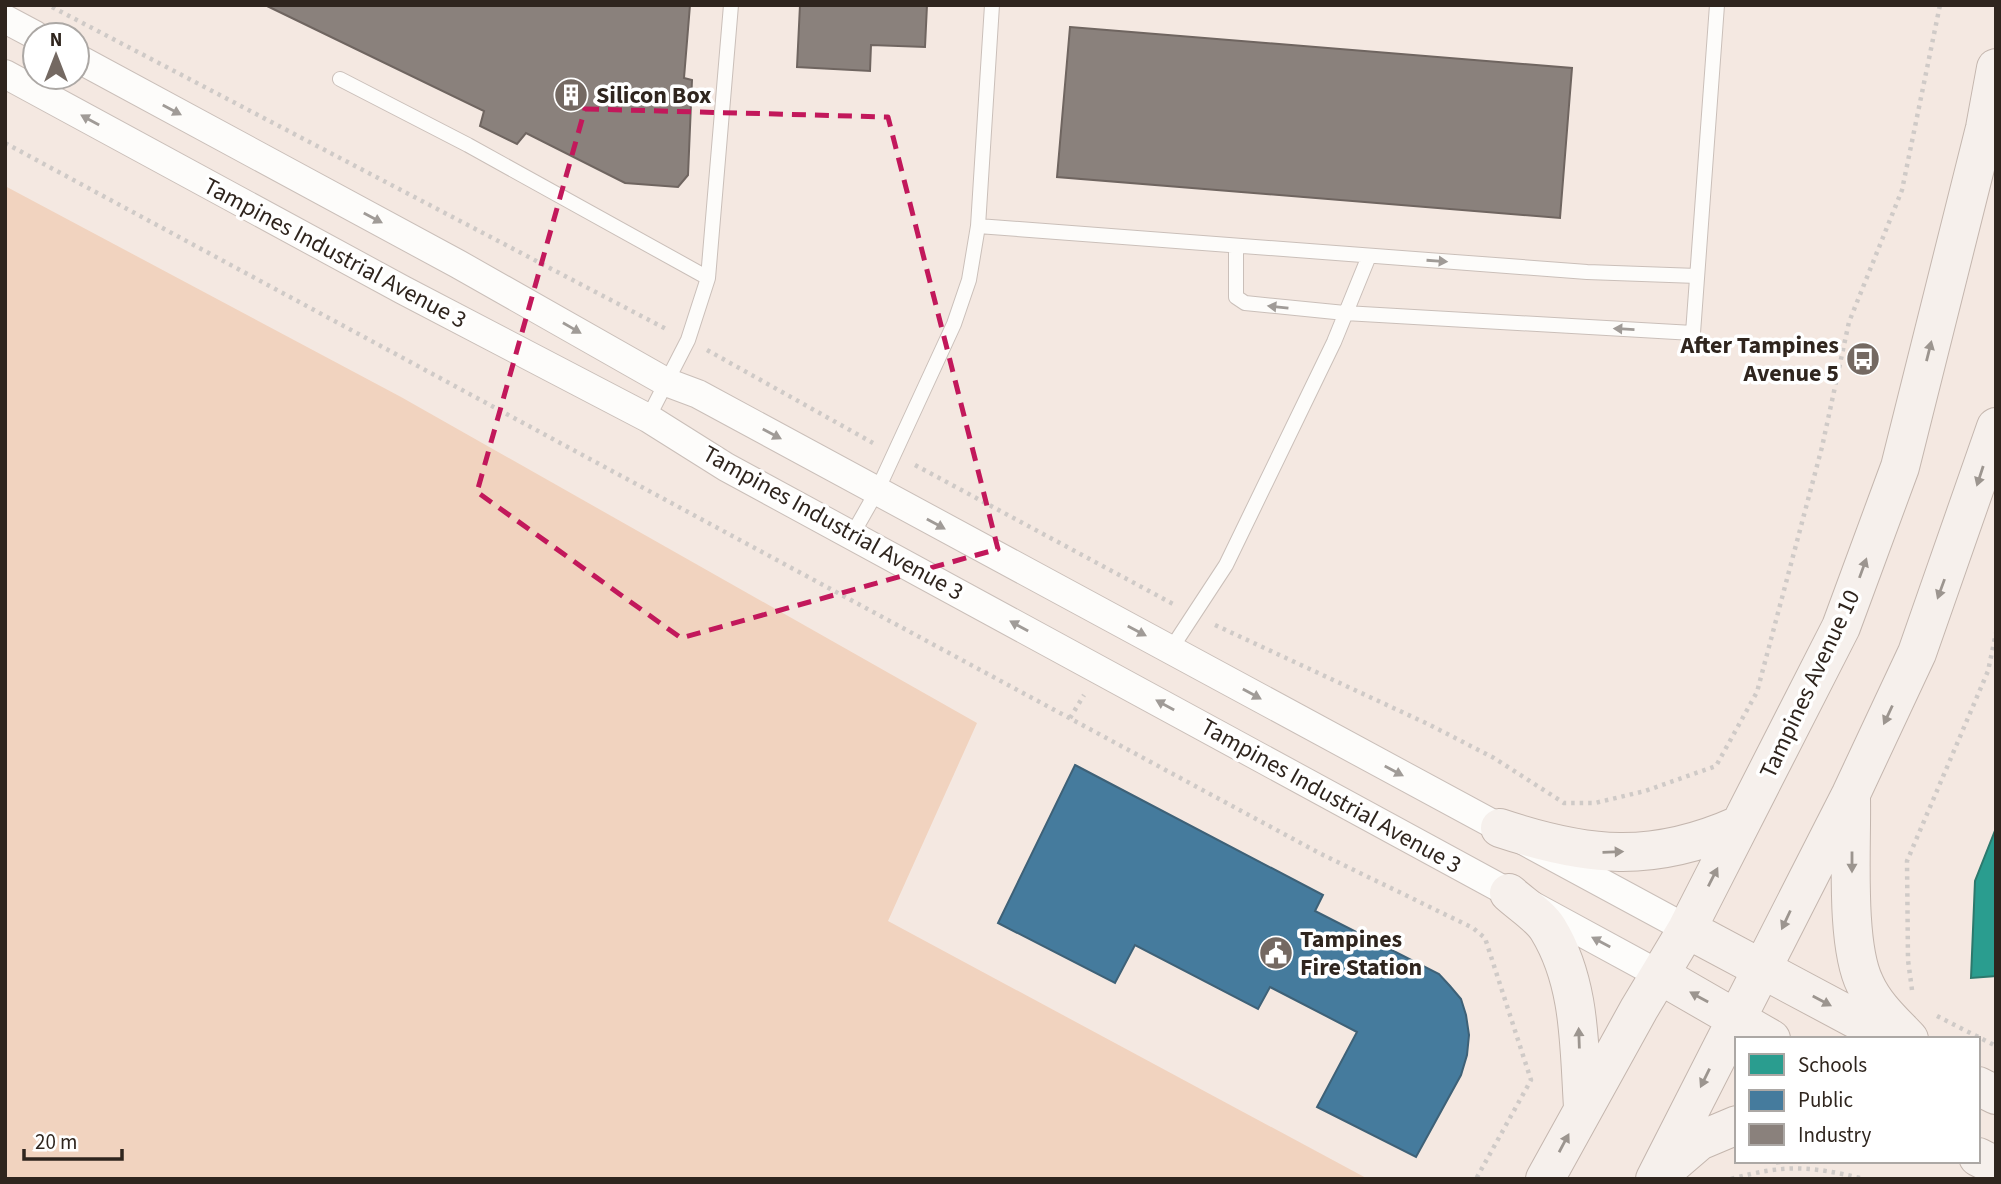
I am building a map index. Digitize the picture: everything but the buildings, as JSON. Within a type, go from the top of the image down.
[{"type":"main road","name":"Tampines Avenue 10","points":[[1545,1179],[1583,1107],[1687,929],[1739,825],[1774,764],[1841,627],[1900,467],[1985,128],[1996,68]]},
{"type":"main road","points":[[1655,1179],[1851,794],[1917,653],[1996,427]]},
{"type":"main road","points":[[1851,794],[1852,924],[1863,981],[1879,1008],[1917,1025]]},
{"type":"main road","points":[[1500,828],[1546,843],[1597,853],[1680,847],[1739,825]]},
{"type":"main road","points":[[1509,893],[1548,928],[1574,992],[1583,1107]]},
{"type":"main road","points":[[1687,929],[1763,967],[1889,1037]]},
{"type":"main road","points":[[1660,975],[1768,1037]]},
{"type":"main road","points":[[1980,1087],[1996,1095]]},
{"type":"main road","points":[[1655,1179],[1699,1142],[1735,1126]]},
{"type":"main road","points":[[1980,1158],[1996,1167]]},
{"type":"street","points":[[5,19],[21,28]]},
{"type":"street","name":"Tampines Industrial Avenue 3","points":[[91,66],[458,264],[666,382],[698,394],[1687,929]]},
{"type":"street","name":"Tampines Industrial Avenue 3","points":[[5,74],[403,290],[648,418],[726,467],[1660,975]]},
{"type":"lane","points":[[648,418],[688,340],[708,278],[730,5]]},
{"type":"lane","points":[[852,535],[877,491],[954,324],[969,280],[978,226],[992,5]]},
{"type":"lane","points":[[1236,246],[1234,289],[1236,297],[1245,303],[1345,313],[1693,333],[1717,5]]},
{"type":"lane","points":[[340,79],[468,145],[708,278]]},
{"type":"lane","points":[[978,226],[1587,272],[1697,276]]},
{"type":"lane","points":[[1171,649],[1226,565],[1345,313],[1369,256]]},
{"type":"path","points":[[49,5],[688,340],[1194,615],[1430,725],[1494,758],[1564,803],[1595,803],[1645,791],[1716,766],[1757,692],[1822,447],[1849,322],[1902,190],[1940,5]]},
{"type":"path","points":[[5,143],[1321,854],[1472,928],[1485,938],[1531,1080],[1476,1179]]},
{"type":"path","points":[[1912,993],[1908,960],[1907,861],[1989,671],[1996,633]]},
{"type":"path","points":[[1917,1025],[1962,1037]]},
{"type":"path","points":[[1778,1163],[1779,1169]]},
{"type":"path","points":[[1731,1179],[1779,1169],[1815,1167],[1864,1179]]},
{"type":"highlighted area","points":[[585,109],[888,117],[998,549],[681,638],[477,492]]},
{"type":"shaded area","points":[[5,186],[401,397],[977,723],[888,921],[1368,1179],[5,1179]]},
{"type":"place","name":"Silicon Box","points":[[571,95]]},
{"type":"place","name":"After Tampines Avenue 5","points":[[1863,359]]},
{"type":"place","name":"Tampines Fire Station","points":[[1276,953]]}]
